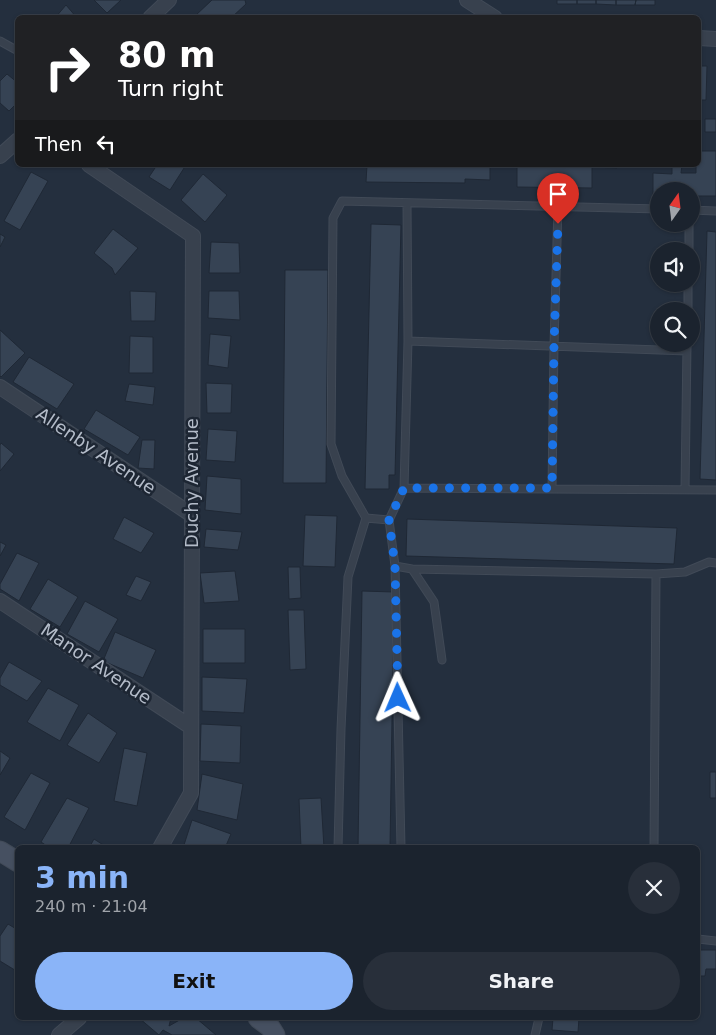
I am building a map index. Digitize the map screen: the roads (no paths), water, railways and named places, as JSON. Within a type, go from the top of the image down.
[{"type":"main road","points":[[0,851],[15,860]]},
{"type":"main road","points":[[261,1020],[270,1027],[275,1035]]},
{"type":"street","points":[[153,15],[169,0]]},
{"type":"street","points":[[467,0],[490,15]]},
{"type":"street","points":[[701,38],[716,39]]},
{"type":"street","points":[[0,156],[15,143]]},
{"type":"street","name":"Duchy Avenue","points":[[91,167],[193,236],[191,793],[162,845]]},
{"type":"street","name":"Allenby Avenue","points":[[0,387],[192,515]]},
{"type":"street","name":"Manor Avenue","points":[[0,600],[191,727]]},
{"type":"street","points":[[59,1035],[77,1020]]},
{"type":"lane","points":[[0,42],[15,50]]},
{"type":"lane","points":[[338,845],[348,577],[366,518],[342,476],[332,444],[334,218],[342,201],[650,209]]},
{"type":"lane","points":[[401,845],[395,566],[389,520],[404,488],[408,341],[406,203]]},
{"type":"lane","points":[[552,488],[558,206]]},
{"type":"lane","points":[[700,210],[716,211]]},
{"type":"lane","points":[[408,341],[650,346]]},
{"type":"lane","points":[[685,490],[687,352]]},
{"type":"lane","points":[[404,488],[716,490]]},
{"type":"lane","points":[[366,518],[389,520]]},
{"type":"lane","points":[[395,566],[412,569],[656,574],[685,572],[709,562],[716,563]]},
{"type":"lane","points":[[412,569],[434,602],[442,660]]},
{"type":"lane","points":[[654,845],[656,574]]},
{"type":"lane","points":[[700,939],[716,941]]},
{"type":"lane","points":[[535,1035],[539,1020]]}]
